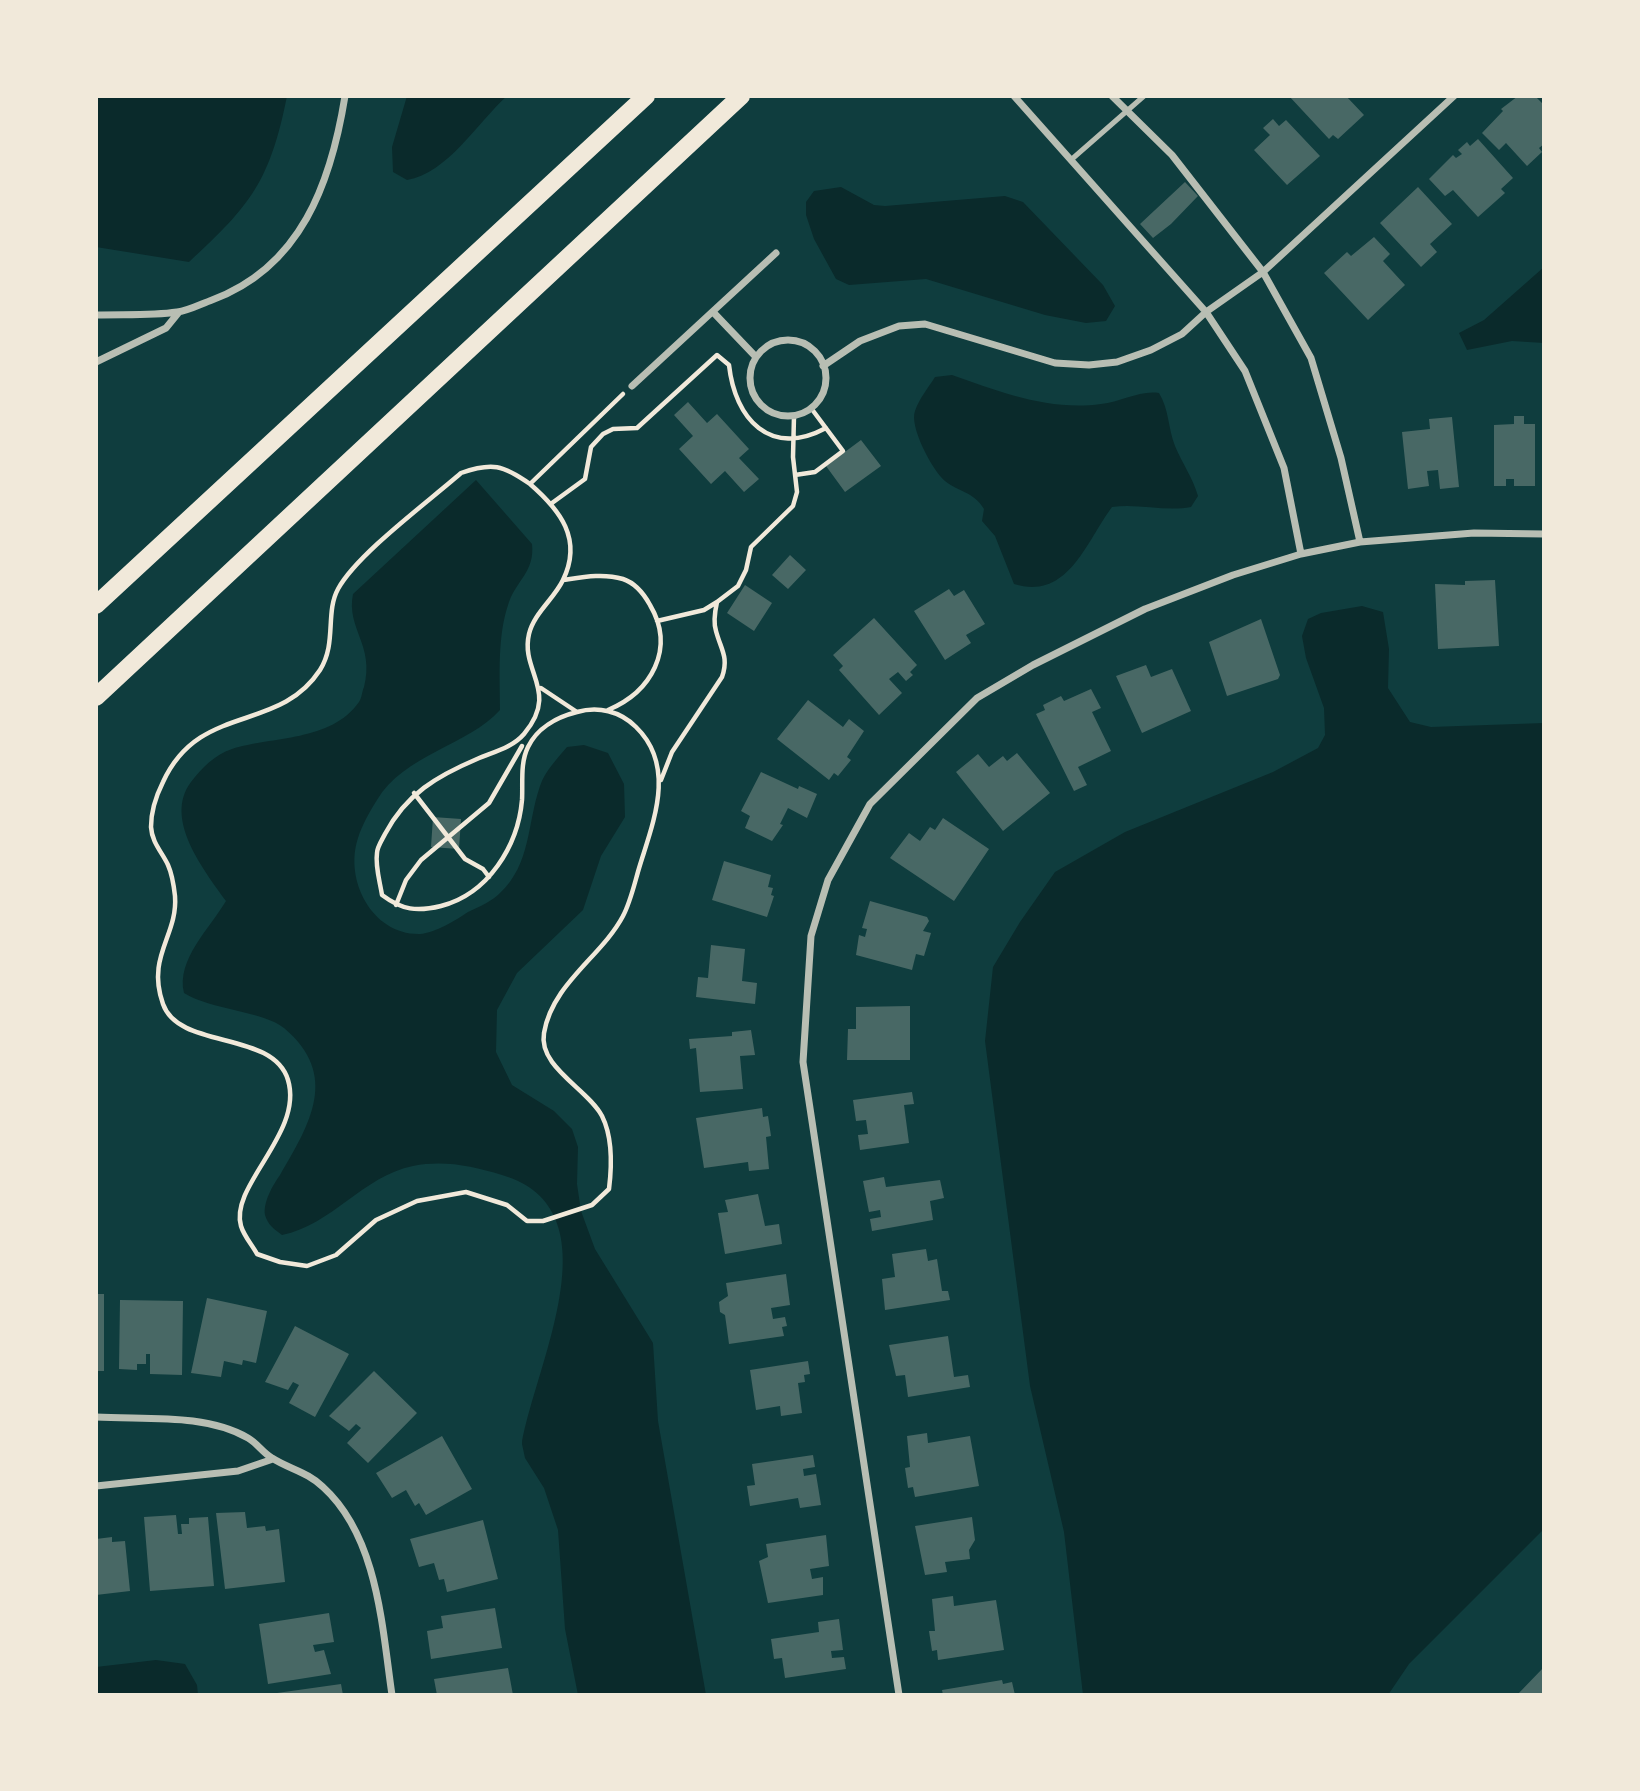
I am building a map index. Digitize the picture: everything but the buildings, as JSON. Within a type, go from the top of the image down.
[{"type":"main road","points":[[96,605],[646,96]]},
{"type":"main road","points":[[96,697],[741,96]]},
{"type":"street","points":[[96,315],[179,312],[234,292],[277,261],[300,231],[329,169],[345,96]]},
{"type":"street","points":[[1014,96],[1206,312],[1245,371],[1284,468],[1301,554]]},
{"type":"street","points":[[1112,96],[1172,155],[1263,272],[1311,358],[1341,458],[1360,542]]},
{"type":"street","points":[[824,366],[860,341],[899,326],[925,324],[1055,363],[1089,365],[1117,362],[1182,334],[1206,312],[1263,272],[1454,96]]},
{"type":"street","points":[[632,386],[776,253]]},
{"type":"street","points":[[96,362],[166,328],[179,312]]},
{"type":"street","points":[[713,312],[756,357]]},
{"type":"street","points":[[787,341],[809,348],[824,366],[824,389],[811,408],[794,416],[769,412],[753,393],[751,369],[756,357],[775,343],[787,341]]},
{"type":"street","points":[[899,1695],[803,1062],[811,936],[828,880],[870,804],[977,698],[1033,664],[1145,609],[1233,575],[1301,554],[1360,542],[1474,533],[1544,534]]},
{"type":"street","points":[[96,1417],[202,1423],[248,1438],[273,1459],[299,1469],[324,1487],[359,1540],[378,1598],[392,1695]]},
{"type":"street","points":[[96,1486],[238,1471],[273,1459]]},
{"type":"lane","points":[[1072,159],[1144,96]]},
{"type":"path","points":[[552,503],[585,479],[591,447],[603,434],[613,429],[637,428],[717,355],[729,365],[732,388],[747,419],[765,432],[793,438],[811,436],[826,428]]},
{"type":"path","points":[[530,484],[632,386]]},
{"type":"path","points":[[795,475],[815,472],[843,451],[811,408]]},
{"type":"path","points":[[657,621],[704,610],[738,586],[746,570],[751,547],[793,506],[797,492],[794,416]]},
{"type":"path","points":[[525,747],[519,821],[514,839],[489,877],[477,889],[455,902],[411,910],[396,905],[382,895],[376,851],[391,822],[414,793],[441,775],[516,743],[526,732],[538,707],[541,688],[530,657],[529,634],[542,608],[563,580],[570,553],[567,527],[552,503],[530,484],[507,468],[481,466],[461,474],[350,570],[337,592],[331,646],[320,669],[300,694],[270,709],[214,728],[187,744],[170,766],[155,799],[151,828],[156,846],[169,867],[175,899],[170,926],[159,955],[157,982],[164,1007],[177,1022],[258,1050],[280,1064],[289,1081],[287,1112],[278,1142],[246,1192],[240,1224],[257,1254],[281,1262],[307,1266],[337,1255],[376,1220],[417,1200],[467,1192],[508,1205],[527,1221],[543,1221],[592,1205],[609,1189],[612,1170],[603,1118],[589,1097],[562,1073],[544,1048],[544,1034],[548,1016],[568,985],[623,916],[656,814],[661,780],[672,752],[722,677],[726,653],[715,629],[717,602]]},
{"type":"path","points":[[563,580],[597,575],[624,579],[643,592],[657,621],[661,639],[658,659],[651,676],[640,691],[626,702],[606,710]]},
{"type":"path","points":[[541,688],[577,712]]},
{"type":"path","points":[[396,905],[406,880],[421,860],[489,803],[525,747],[545,725],[588,709],[613,712],[635,726],[650,748],[661,780]]},
{"type":"path","points":[[516,743],[525,747]]},
{"type":"path","points":[[414,793],[464,859],[483,869],[489,877]]},
{"type":"water","points":[[96,96],[287,96],[273,150],[255,190],[228,224],[189,262],[96,247]]},
{"type":"water","points":[[407,96],[507,96],[461,146],[436,168],[407,180],[393,172],[392,147]]},
{"type":"water","points":[[841,187],[874,205],[885,206],[1005,196],[1023,202],[1103,285],[1115,306],[1106,321],[1086,323],[1045,315],[926,279],[849,285],[836,279],[814,239],[806,215],[806,202],[814,191]]},
{"type":"water","points":[[1544,267],[1544,343],[1512,341],[1467,350],[1459,333],[1484,320]]},
{"type":"water","points":[[952,375],[988,388],[1062,405],[1101,404],[1145,393],[1159,393],[1175,446],[1198,496],[1191,507],[1112,507],[1074,565],[1062,576],[1048,584],[1033,587],[1014,584],[995,536],[982,521],[984,509],[976,499],[945,481],[928,458],[915,427],[915,411],[935,377]]},
{"type":"water","points":[[476,480],[532,544],[531,561],[512,594],[505,615],[500,656],[500,710],[471,733],[419,761],[388,785],[360,833],[355,854],[355,871],[366,902],[388,925],[403,932],[420,934],[432,931],[489,901],[510,882],[523,856],[542,781],[567,747],[584,745],[608,753],[624,784],[625,817],[601,856],[583,910],[517,973],[497,1010],[496,1052],[512,1085],[554,1111],[572,1129],[578,1147],[577,1184],[581,1211],[595,1249],[653,1343],[658,1421],[706,1695],[578,1695],[565,1629],[558,1530],[544,1488],[525,1458],[522,1444],[552,1333],[560,1293],[563,1254],[556,1220],[537,1193],[502,1175],[480,1169],[424,1164],[395,1171],[317,1221],[282,1235],[268,1222],[265,1215],[266,1205],[309,1118],[315,1082],[311,1064],[301,1046],[275,1022],[195,999],[184,993],[185,968],[190,957],[226,901],[207,875],[184,828],[184,796],[191,782],[209,762],[232,749],[317,731],[347,715],[360,700],[366,672],[364,648],[353,617],[353,594]]},
{"type":"water","points":[[1362,606],[1383,612],[1389,649],[1388,688],[1410,722],[1431,727],[1544,723],[1544,1529],[1409,1664],[1388,1695],[1083,1695],[1064,1532],[1030,1386],[985,1041],[993,967],[1055,872],[1125,832],[1273,772],[1318,748],[1325,735],[1324,708],[1306,658],[1302,636],[1308,619],[1321,613]]},
{"type":"water","points":[[156,1660],[185,1664],[197,1685],[198,1695],[96,1695],[96,1667]]}]
